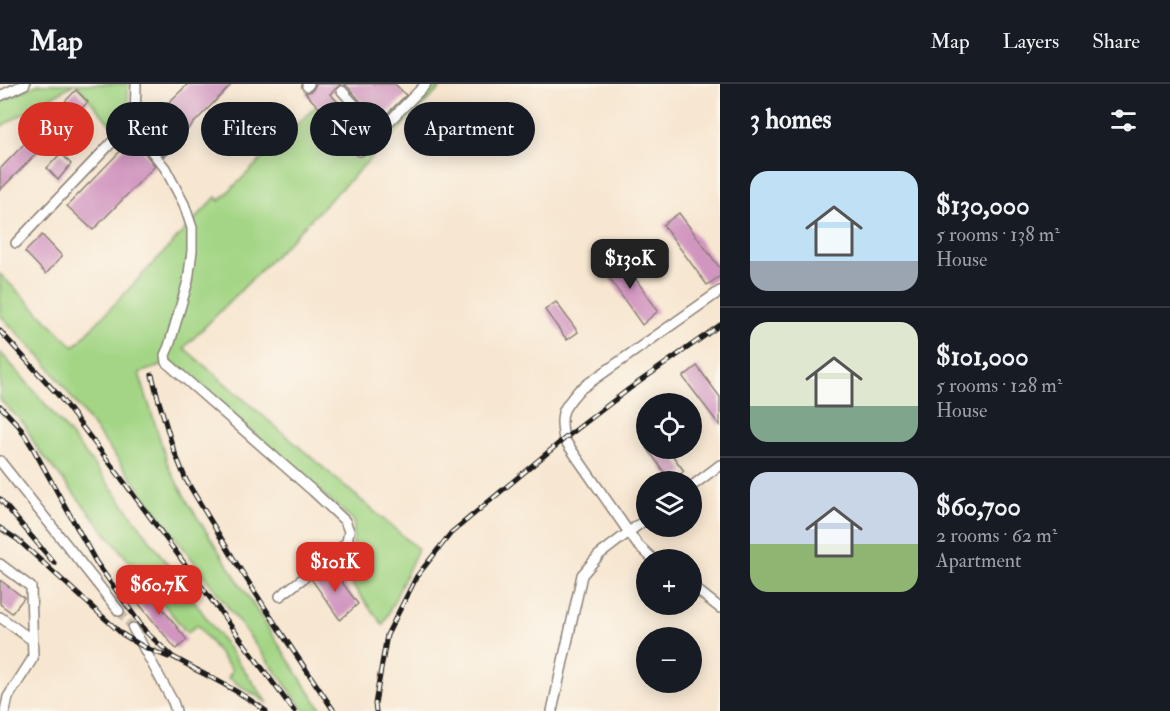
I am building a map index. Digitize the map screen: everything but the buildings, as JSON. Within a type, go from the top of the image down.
[{"type":"street","points":[[0,96],[25,84]]},
{"type":"street","points":[[135,102],[136,84]]},
{"type":"street","points":[[392,119],[426,84]]},
{"type":"street","points":[[342,91],[352,102]]},
{"type":"street","points":[[16,243],[106,148]]},
{"type":"street","points":[[155,156],[165,168],[184,204],[192,228],[188,281],[170,346],[165,355],[166,362],[313,491],[345,521],[349,531],[347,542],[280,596]]},
{"type":"street","points":[[642,549],[628,532],[564,439],[560,421],[567,403],[579,390],[720,291]]},
{"type":"street","points":[[0,461],[119,611]]},
{"type":"street","points":[[702,478],[720,465]]},
{"type":"street","points":[[552,711],[582,575],[599,555],[636,526]]},
{"type":"street","points":[[0,564],[31,588],[33,658],[8,697],[4,711]]},
{"type":"street","points":[[702,594],[720,608]]},
{"type":"street","points":[[0,617],[32,640]]},
{"type":"street","points":[[133,628],[176,711]]},
{"type":"green space","points":[[39,84],[74,84],[43,102],[18,102],[18,117],[0,127],[0,101]]},
{"type":"green space","points":[[76,84],[128,84],[128,102],[106,102],[106,119],[94,105],[94,102],[91,102]]},
{"type":"green space","points":[[432,84],[444,84],[426,102],[414,102]]},
{"type":"green space","points":[[310,112],[310,156],[373,156],[184,348],[418,549],[383,625],[336,564],[353,548],[354,521],[172,362],[139,373],[169,468],[190,506],[323,711],[305,711],[46,363],[0,315],[0,274],[74,347],[216,197],[219,201],[265,156],[298,156],[298,124]]},
{"type":"green space","points":[[404,112],[404,125],[392,137],[392,125]]},
{"type":"green space","points":[[0,352],[105,480],[268,703],[228,678],[232,670],[197,625],[187,633],[37,448],[25,425],[0,400]]},
{"type":"tunnel","points":[[119,611],[133,628]]},
{"type":"railway","points":[[376,711],[375,704],[387,635],[417,576],[451,533],[564,439],[629,389],[720,325]]},
{"type":"railway","points":[[0,331],[59,396],[294,711]]},
{"type":"railway","points":[[152,375],[173,448],[186,480],[235,561],[334,711]]},
{"type":"railway","points":[[0,406],[19,426],[96,562],[146,632],[173,657],[199,671]]},
{"type":"railway","points":[[0,499],[54,563]]},
{"type":"railway","points":[[0,528],[18,540],[122,634],[168,657]]},
{"type":"railway","points":[[192,668],[266,711]]}]
